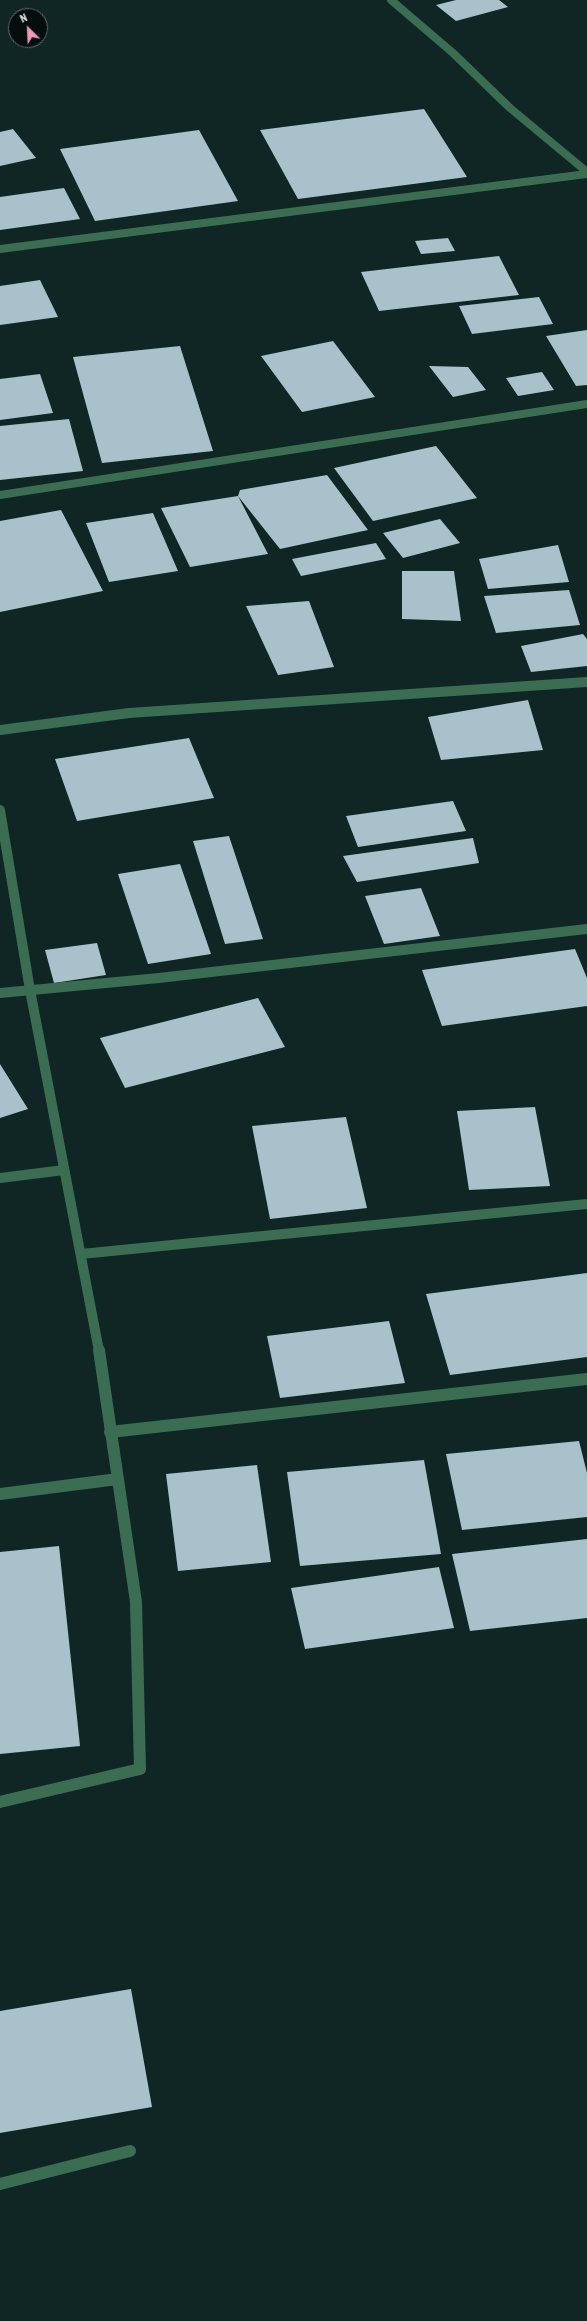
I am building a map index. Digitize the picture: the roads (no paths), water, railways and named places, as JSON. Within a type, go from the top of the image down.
[{"type":"street","points":[[391,0],[453,53],[510,108],[587,173]]},
{"type":"street","points":[[0,249],[587,173]]},
{"type":"street","points":[[0,495],[587,404]]},
{"type":"street","points":[[0,730],[129,713],[587,682]]},
{"type":"street","points":[[0,810],[30,990],[93,1312],[136,1602],[140,1769],[0,1802]]},
{"type":"street","points":[[0,993],[183,975],[587,929]]},
{"type":"street","points":[[0,1178],[64,1170]]},
{"type":"street","points":[[81,1254],[587,1204]]},
{"type":"street","points":[[110,1432],[587,1379]]},
{"type":"street","points":[[0,1494],[118,1479]]},
{"type":"street","points":[[0,2184],[130,2150]]}]
